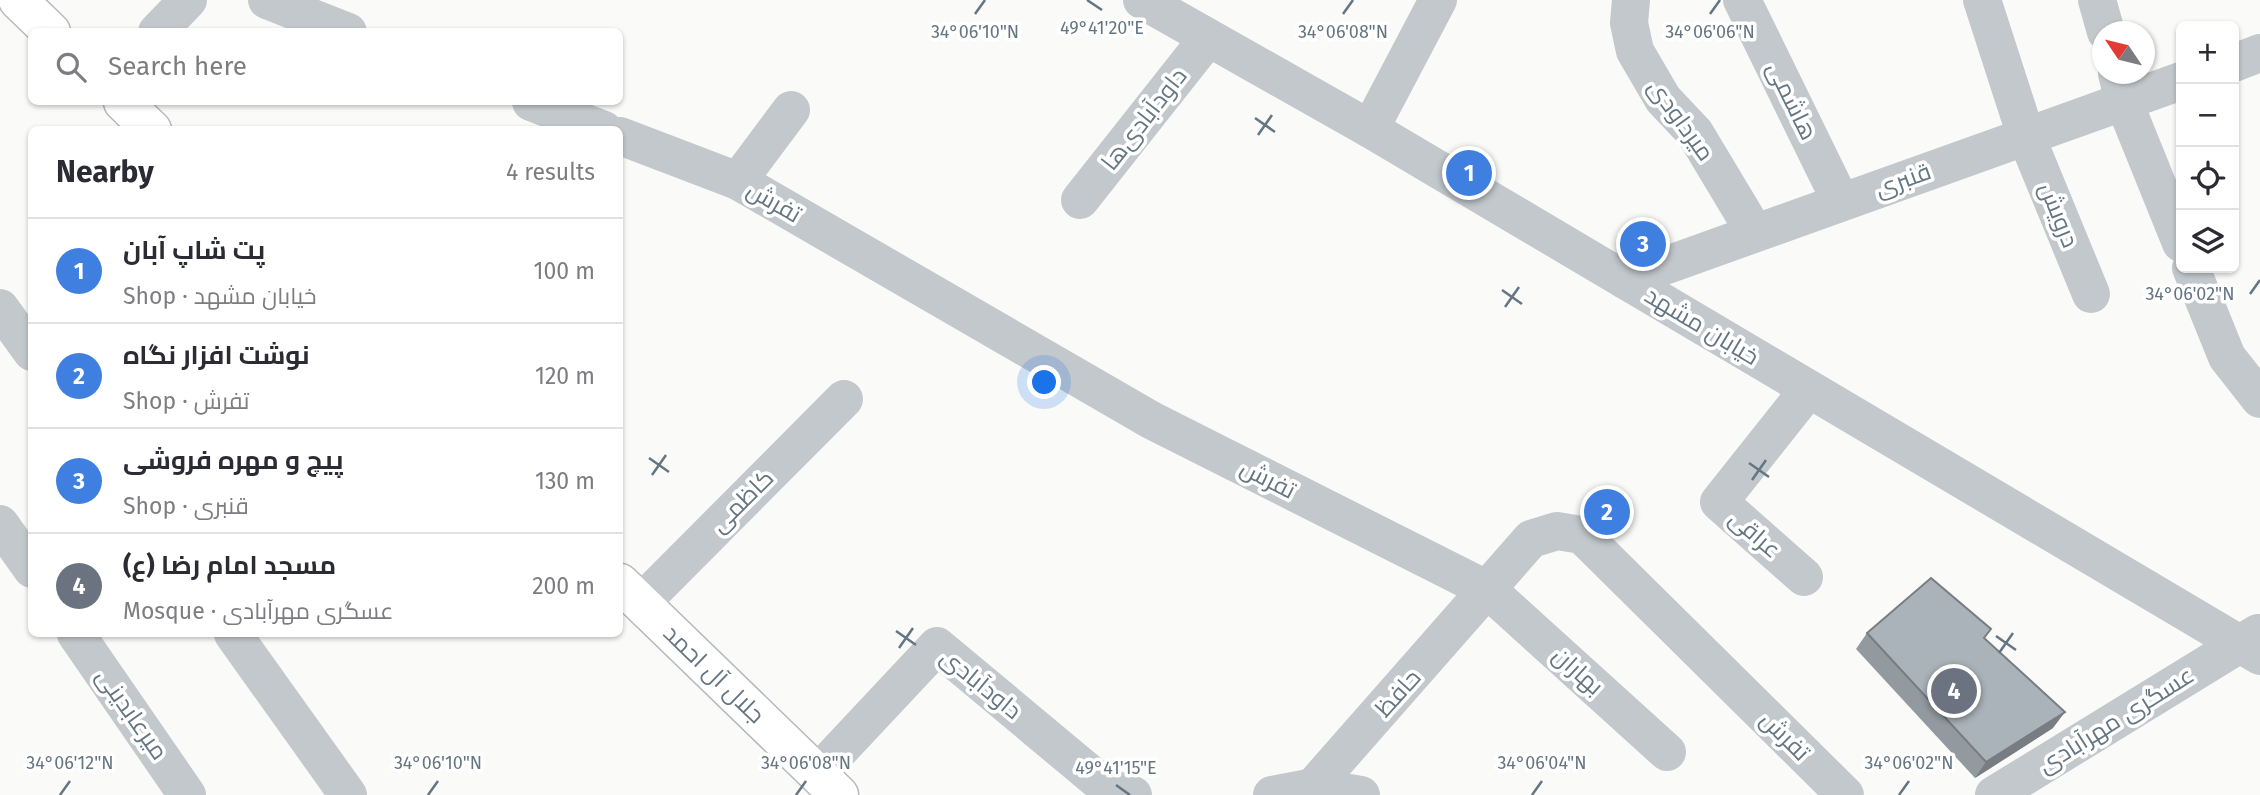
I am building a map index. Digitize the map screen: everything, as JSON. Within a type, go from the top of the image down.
[{"type":"main road","points":[[18,0],[47,28]]},
{"type":"main road","points":[[126,105],[148,126]]},
{"type":"main road","name":"جلال آل احمد","points":[[630,593],[828,784]]},
{"type":"street","points":[[161,28],[188,0]]},
{"type":"street","points":[[267,0],[338,28]]},
{"type":"street","points":[[1370,130],[1438,0]]},
{"type":"street","name":"میرداودی","points":[[1631,0],[1629,23],[1635,51],[1663,99],[1695,133],[1755,233]]},
{"type":"street","name":"هاشمی","points":[[1742,0],[1841,202]]},
{"type":"street","name":"درویش","points":[[1982,0],[2026,136],[2091,294]]},
{"type":"street","points":[[2097,0],[2103,21]]},
{"type":"street","name":"خیابان مشهد","points":[[1163,5],[1208,38],[1625,279],[1808,390],[2253,644]]},
{"type":"street","name":"داودآبادی‌ها","points":[[1080,200],[1208,38]]},
{"type":"street","points":[[2239,61],[2260,53]]},
{"type":"street","name":"قنبری","points":[[1625,279],[2026,136],[2120,88],[2176,82]]},
{"type":"street","points":[[2120,88],[2176,230]]},
{"type":"street","points":[[539,105],[594,126]]},
{"type":"street","points":[[738,181],[791,110]]},
{"type":"street","name":"تفرش","points":[[623,137],[738,181],[1152,420],[1488,590],[1531,539],[1558,531],[1582,535],[1844,795]]},
{"type":"street","points":[[2193,273],[2227,358],[2260,399]]},
{"type":"street","points":[[0,308],[28,346]]},
{"type":"street","name":"عراقی","points":[[1804,577],[1718,502],[1808,390]]},
{"type":"street","name":"کاظمی","points":[[630,593],[844,399]]},
{"type":"street","points":[[0,524],[28,563]]},
{"type":"street","name":"بهاران","points":[[1488,590],[1667,752]]},
{"type":"street","name":"حافظ","points":[[1310,791],[1488,590]]},
{"type":"street","name":"میرعابدینی","points":[[78,637],[187,795]]},
{"type":"street","points":[[235,637],[348,795]]},
{"type":"street","name":"عسگری مهرآبادی","points":[[1994,795],[2253,644]]},
{"type":"street","name":"داودآبادی","points":[[828,784],[937,646],[1107,787],[1133,795]]},
{"type":"street","points":[[2039,725],[2069,749]]},
{"type":"street","points":[[1272,795],[1310,791],[1361,795]]},
{"type":"building","points":[[1931,578],[1991,629],[1984,638],[2065,712],[1986,762],[1867,633]]},
{"type":"place","name":"پت شاپ آبان","points":[[1469,173]]},
{"type":"place","name":"پیچ و مهره فروشی","points":[[1643,244]]},
{"type":"place","name":"نوشت افزار نگاه","points":[[1607,512]]},
{"type":"place","name":"مسجد امام رضا (ع)","points":[[1954,691]]}]
